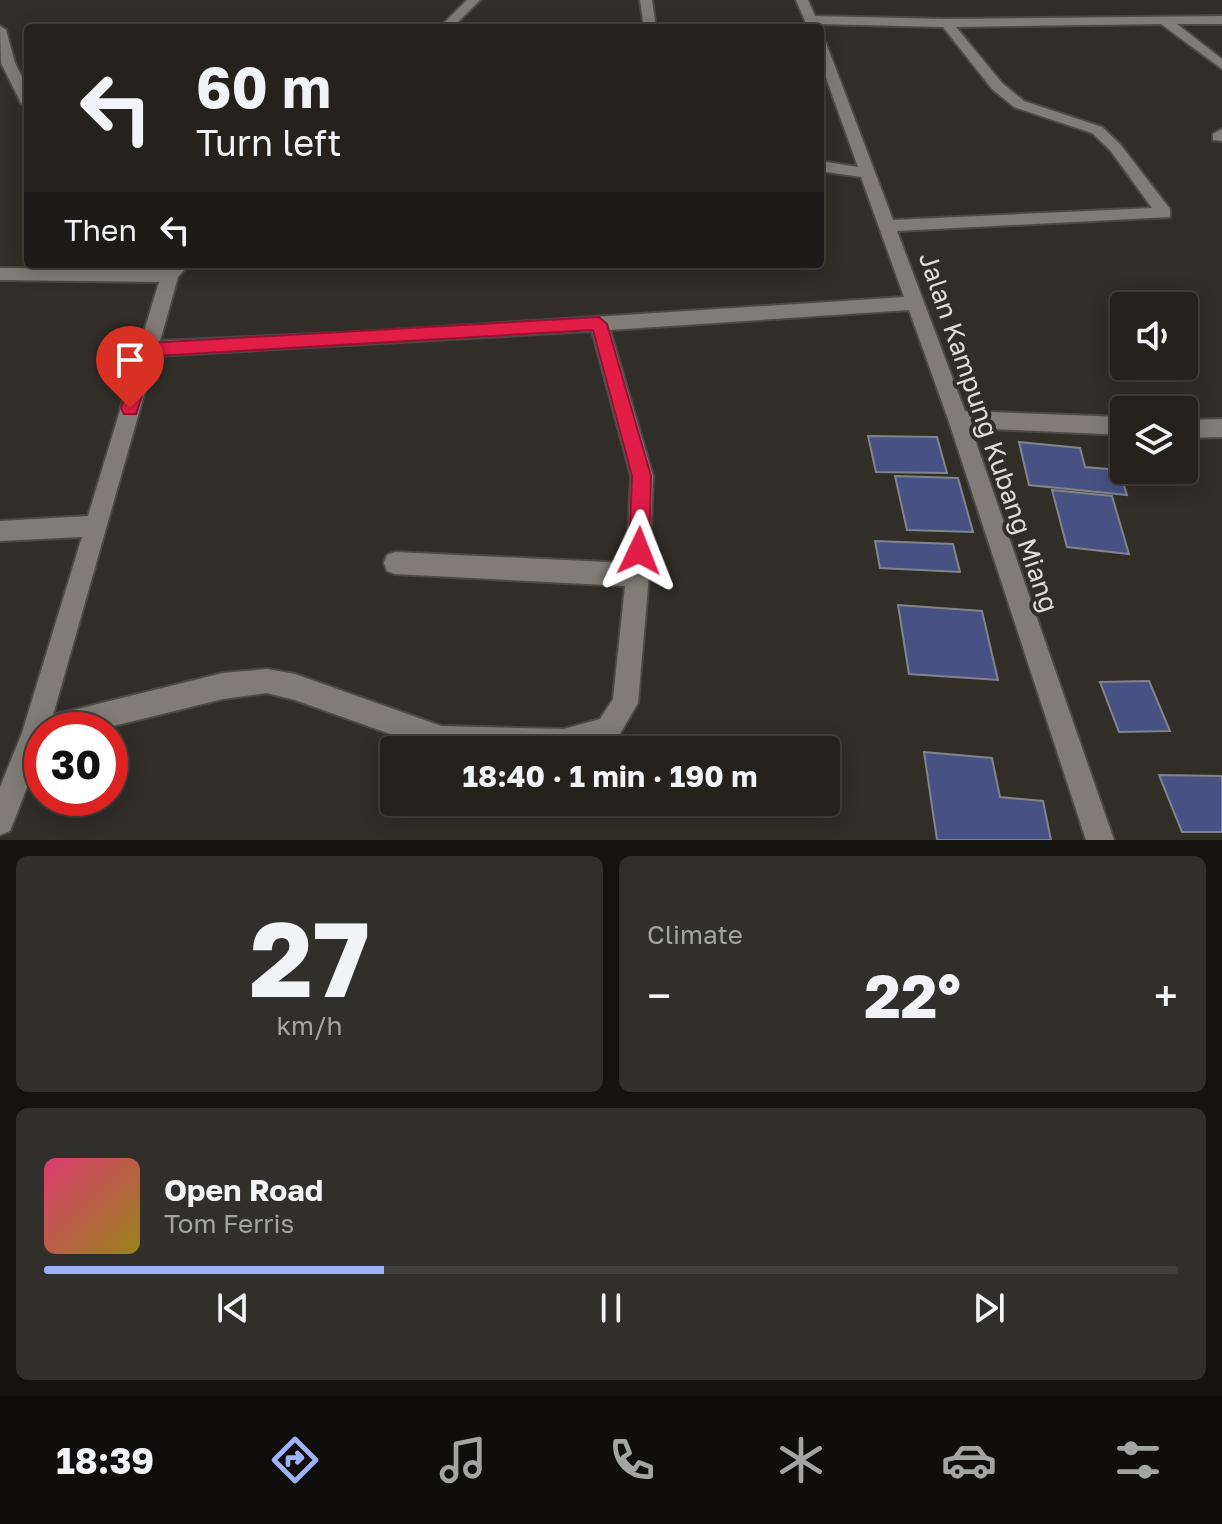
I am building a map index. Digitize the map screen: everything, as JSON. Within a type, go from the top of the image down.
[{"type":"street","points":[[449,24],[474,0]]},
{"type":"street","points":[[646,0],[649,24]]},
{"type":"street","points":[[802,0],[813,24],[1222,20]]},
{"type":"street","points":[[1166,22],[1222,65]]},
{"type":"street","points":[[888,226],[1164,213],[1115,147],[1097,130],[1019,104],[997,86],[947,23]]},
{"type":"street","points":[[0,30],[8,63],[24,95]]},
{"type":"street","name":"Jalan Kampung Kubang Miang","points":[[824,54],[958,419],[1100,840]]},
{"type":"street","points":[[824,167],[868,173]]},
{"type":"street","points":[[0,274],[174,268],[94,526],[46,712]]},
{"type":"street","points":[[148,349],[915,303]]},
{"type":"street","points":[[117,712],[245,682],[267,681],[295,687],[441,739],[564,742],[608,730],[625,703],[638,575],[642,476],[599,324]]},
{"type":"street","points":[[958,419],[1110,425]]},
{"type":"street","points":[[1198,429],[1222,428]]},
{"type":"street","points":[[0,531],[94,526]]},
{"type":"street","points":[[395,563],[638,575]]},
{"type":"street","points":[[0,821],[24,768]]},
{"type":"building","points":[[868,436],[937,437],[947,473],[876,472]]},
{"type":"building","points":[[1019,442],[1080,448],[1085,467],[1110,469],[1110,484],[1123,484],[1127,495],[1029,485]]},
{"type":"building","points":[[895,476],[958,478],[973,532],[907,530]]},
{"type":"building","points":[[1052,490],[1112,496],[1129,554],[1067,547]]},
{"type":"building","points":[[875,541],[953,544],[960,572],[880,568]]},
{"type":"building","points":[[898,605],[982,611],[998,680],[909,674]]},
{"type":"building","points":[[1149,681],[1170,731],[1119,732],[1100,682]]},
{"type":"building","points":[[924,752],[992,758],[1000,797],[1043,801],[1051,840],[937,840]]},
{"type":"building","points":[[1159,775],[1222,776],[1222,832],[1182,832]]},
{"type":"route","points":[[130,408],[148,349],[599,324],[642,476],[639,551]]}]
